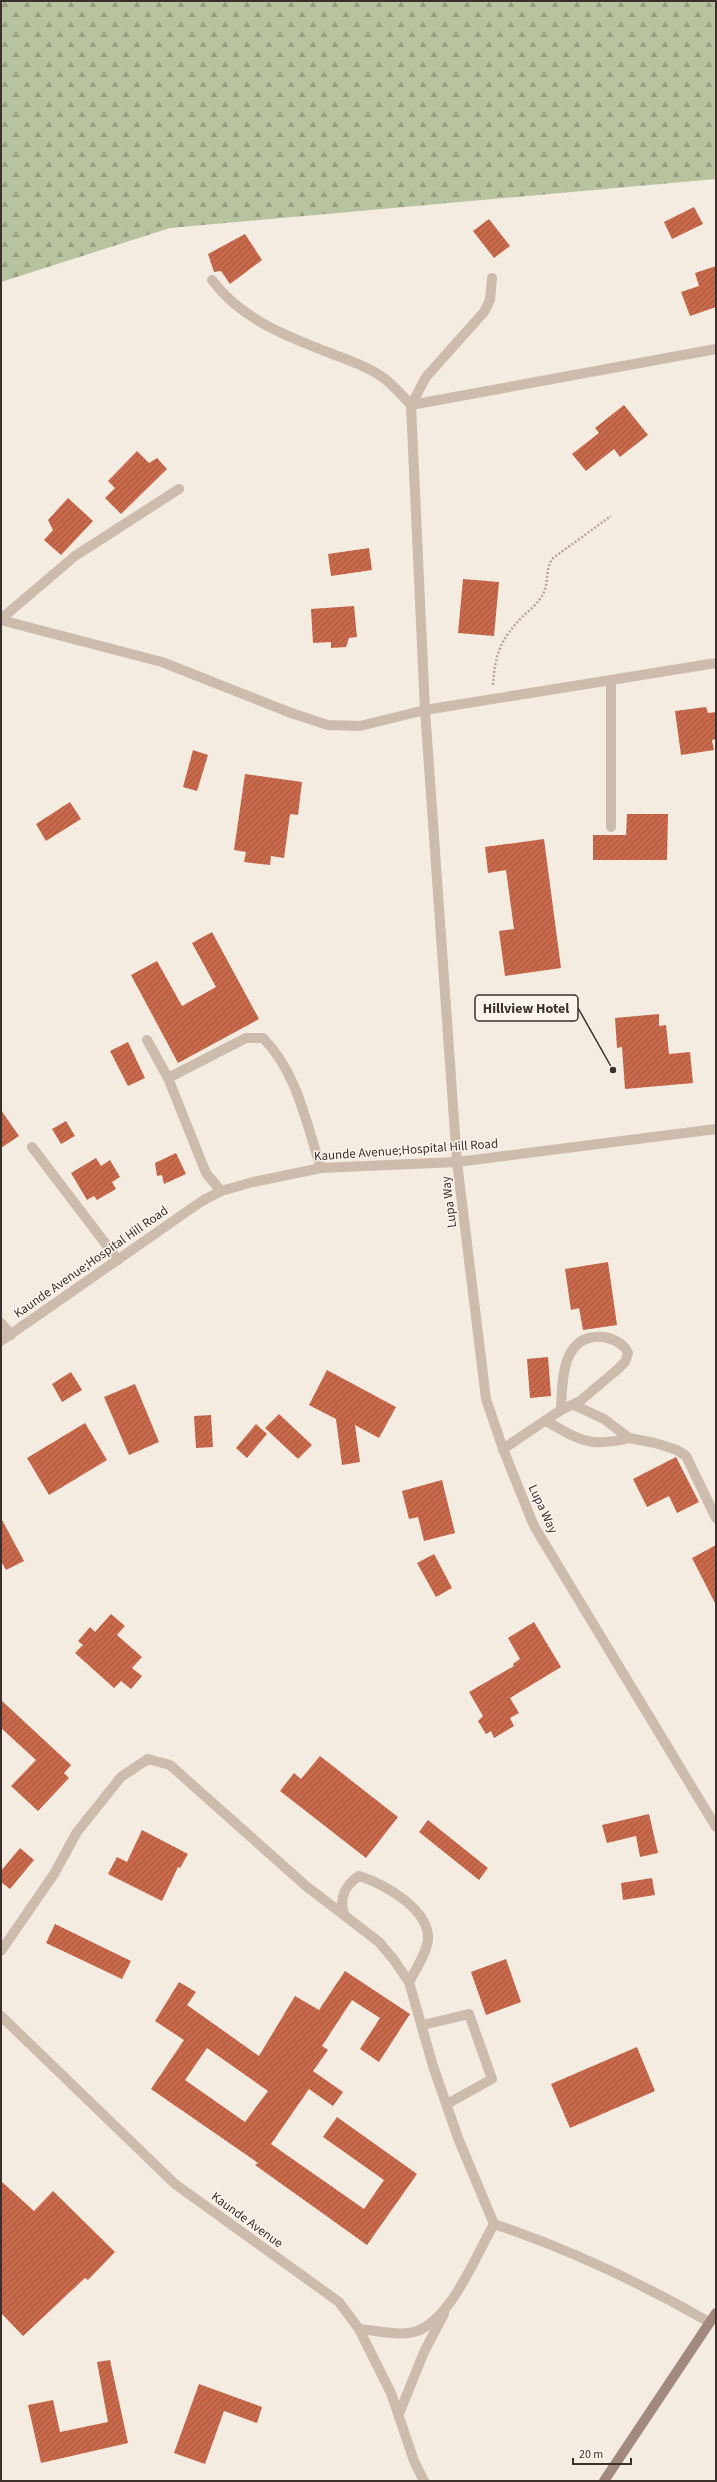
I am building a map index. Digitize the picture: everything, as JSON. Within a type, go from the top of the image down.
[{"type":"main road","points":[[604,2481],[716,2313]]},
{"type":"street","points":[[411,405],[426,377],[484,312],[490,300],[492,278]]},
{"type":"street","points":[[212,280],[225,298],[249,316],[277,332],[357,364],[384,378],[411,405]]},
{"type":"street","points":[[411,405],[716,349]]},
{"type":"street","name":"Lupa Way","points":[[411,405],[425,710],[457,1162],[486,1399],[503,1449],[534,1526],[716,1827]]},
{"type":"street","points":[[1,620],[75,556],[179,489]]},
{"type":"street","points":[[1,620],[162,662],[291,713],[328,725],[360,726],[425,710],[716,663]]},
{"type":"street","points":[[611,680],[611,827]]},
{"type":"street","points":[[168,1078],[246,1038],[263,1038],[277,1052],[296,1089],[322,1168]]},
{"type":"street","points":[[147,1040],[168,1078],[206,1173],[221,1191]]},
{"type":"street","name":"Kaunde Avenue;Hospital Hill Road","points":[[1,1341],[202,1201],[221,1191],[322,1168],[350,1165],[457,1162],[716,1131]]},
{"type":"street","points":[[32,1147],[118,1260]]},
{"type":"street","points":[[1,1323],[10,1335]]},
{"type":"street","points":[[503,1449],[561,1410],[574,1405],[625,1362],[628,1353],[625,1346],[606,1337],[597,1337],[586,1338],[571,1348],[564,1373],[561,1410]]},
{"type":"street","points":[[574,1405],[604,1419],[629,1438],[655,1443],[677,1450],[686,1456],[716,1518]]},
{"type":"street","points":[[546,1421],[590,1443],[608,1444],[629,1438]]},
{"type":"street","points":[[1,1951],[54,1874],[77,1832],[121,1777],[148,1759],[170,1765],[306,1886],[379,1942],[409,1982],[434,2066],[458,2138],[494,2224],[549,2243],[661,2294],[709,2322]]},
{"type":"street","points":[[344,1914],[342,1907],[342,1895],[352,1881],[359,1876],[372,1881],[401,1897],[420,1915],[426,1927],[428,1940],[409,1982]]},
{"type":"street","points":[[423,2025],[469,2014],[492,2079],[447,2104]]},
{"type":"street","name":"Kaunde Avenue","points":[[1,2016],[175,2184],[339,2302],[359,2329],[399,2414],[414,2461],[424,2481]]},
{"type":"street","points":[[399,2414],[431,2336],[494,2224]]},
{"type":"street","points":[[359,2329],[404,2333],[416,2331],[428,2324],[448,2305]]},
{"type":"path","points":[[492,699],[497,651],[508,632],[541,598],[546,588],[548,565],[553,558],[611,516]]},
{"type":"green space","points":[[1,1],[716,1],[716,179],[170,228],[1,282]]},
{"type":"building","points":[[694,207],[703,224],[672,239],[664,222]]},
{"type":"building","points":[[489,219],[510,246],[494,258],[473,231]]},
{"type":"building","points":[[245,234],[262,260],[230,284],[221,271],[214,272],[208,254]]},
{"type":"building","points":[[716,266],[716,307],[690,316],[681,292],[699,286],[695,273]]},
{"type":"building","points":[[624,405],[648,435],[620,457],[614,449],[586,471],[572,454],[599,433],[595,428]]},
{"type":"building","points":[[137,451],[149,463],[157,458],[167,469],[121,514],[105,498],[115,488],[108,481]]},
{"type":"building","points":[[68,498],[93,521],[61,555],[44,540],[53,530],[48,520]]},
{"type":"building","points":[[369,548],[372,570],[331,576],[328,554]]},
{"type":"building","points":[[463,579],[499,582],[494,636],[458,633]]},
{"type":"building","points":[[354,606],[357,637],[349,638],[346,647],[331,648],[331,642],[313,643],[311,609]]},
{"type":"building","points":[[706,707],[708,713],[716,712],[716,739],[712,740],[714,750],[681,755],[675,711]]},
{"type":"building","points":[[193,750],[208,755],[197,791],[183,787]]},
{"type":"building","points":[[245,774],[302,782],[298,815],[290,814],[284,858],[271,856],[270,865],[244,862],[246,852],[234,850]]},
{"type":"building","points":[[70,802],[81,819],[46,841],[36,824]]},
{"type":"building","points":[[627,814],[668,814],[667,860],[593,860],[593,835],[626,835]]},
{"type":"building","points":[[544,839],[561,968],[505,976],[499,931],[514,929],[506,870],[488,873],[485,847]]},
{"type":"building","points":[[212,932],[259,1019],[178,1063],[131,975],[157,961],[182,1006],[216,987],[192,943]]},
{"type":"building","points":[[659,1014],[659,1026],[666,1025],[669,1054],[690,1052],[693,1083],[625,1089],[622,1047],[617,1048],[615,1018]]},
{"type":"building","points":[[128,1042],[145,1078],[128,1086],[110,1051]]},
{"type":"building","points":[[1,1110],[19,1136],[1,1148]]},
{"type":"building","points":[[66,1121],[75,1136],[61,1144],[52,1129]]},
{"type":"building","points":[[176,1153],[186,1174],[164,1184],[162,1175],[157,1176],[155,1163]]},
{"type":"building","points":[[96,1158],[101,1166],[110,1160],[120,1177],[112,1182],[116,1189],[97,1200],[94,1196],[87,1200],[71,1173]]},
{"type":"building","points":[[608,1262],[617,1325],[583,1330],[579,1308],[571,1310],[565,1269]]},
{"type":"building","points":[[548,1357],[551,1396],[530,1398],[527,1359]]},
{"type":"building","points":[[327,1370],[396,1407],[379,1438],[355,1425],[360,1462],[342,1465],[336,1419],[309,1405]]},
{"type":"building","points":[[71,1372],[82,1390],[62,1402],[52,1384]]},
{"type":"building","points":[[135,1384],[159,1442],[129,1455],[104,1397]]},
{"type":"building","points":[[279,1414],[312,1445],[298,1459],[265,1428]]},
{"type":"building","points":[[211,1415],[213,1447],[196,1448],[194,1416]]},
{"type":"building","points":[[85,1423],[107,1460],[49,1495],[27,1458]]},
{"type":"building","points":[[256,1424],[267,1434],[247,1458],[236,1448]]},
{"type":"building","points":[[676,1457],[699,1502],[677,1513],[669,1496],[647,1507],[633,1479]]},
{"type":"building","points":[[442,1480],[455,1533],[424,1541],[418,1517],[409,1519],[402,1491]]},
{"type":"building","points":[[1,1518],[24,1561],[6,1570],[1,1561]]},
{"type":"building","points":[[716,1545],[716,1605],[692,1558]]},
{"type":"building","points":[[434,1554],[452,1588],[436,1597],[417,1563]]},
{"type":"building","points":[[111,1614],[125,1626],[117,1635],[142,1657],[132,1668],[142,1676],[131,1689],[121,1681],[114,1688],[75,1653],[83,1645],[78,1641],[90,1627],[95,1632]]},
{"type":"building","points":[[534,1622],[561,1667],[510,1698],[519,1713],[510,1718],[514,1726],[494,1738],[491,1731],[486,1734],[478,1721],[483,1716],[469,1692],[514,1666],[513,1664],[520,1659],[508,1638]]},
{"type":"building","points":[[1,1700],[71,1765],[64,1773],[69,1778],[38,1811],[11,1786],[36,1760],[1,1728]]},
{"type":"building","points":[[320,1756],[398,1817],[366,1858],[280,1791],[294,1773],[301,1779]]},
{"type":"building","points":[[649,1814],[658,1853],[640,1857],[636,1836],[607,1843],[602,1825]]},
{"type":"building","points":[[428,1820],[488,1868],[479,1880],[419,1832]]},
{"type":"building","points":[[142,1830],[188,1854],[180,1868],[178,1867],[162,1901],[108,1874],[117,1857],[127,1862]]},
{"type":"building","points":[[20,1848],[34,1860],[10,1889],[1,1882],[1,1871]]},
{"type":"building","points":[[652,1878],[655,1895],[623,1900],[621,1883]]},
{"type":"building","points":[[55,1924],[131,1961],[122,1979],[46,1943]]},
{"type":"building","points":[[506,1959],[521,2002],[486,2015],[471,1972]]},
{"type":"building","points":[[345,1971],[410,2014],[379,2062],[360,2049],[380,2018],[352,2000],[322,2046],[328,2050],[313,2071],[343,2092],[333,2106],[309,2089],[271,2144],[364,2209],[384,2180],[323,2137],[337,2117],[417,2174],[367,2245],[255,2165],[258,2163],[151,2089],[184,2040],[155,2021],[179,1982],[196,1992],[187,2005],[259,2056],[295,1996],[319,2010]],"holes":[[[207,2048],[268,2091],[245,2122],[185,2080]]]},
{"type":"building","points":[[637,2047],[655,2091],[570,2128],[551,2084]]},
{"type":"building","points":[[1,2181],[34,2211],[53,2191],[115,2252],[88,2280],[85,2278],[23,2336],[1,2313]]},
{"type":"building","points":[[110,2360],[128,2443],[41,2463],[28,2405],[53,2400],[60,2432],[108,2422],[97,2362]]},
{"type":"building","points":[[199,2384],[262,2407],[257,2423],[224,2411],[205,2464],[174,2453]]},
{"type":"place","name":"Hillview Hotel","points":[[613,1070]]}]
